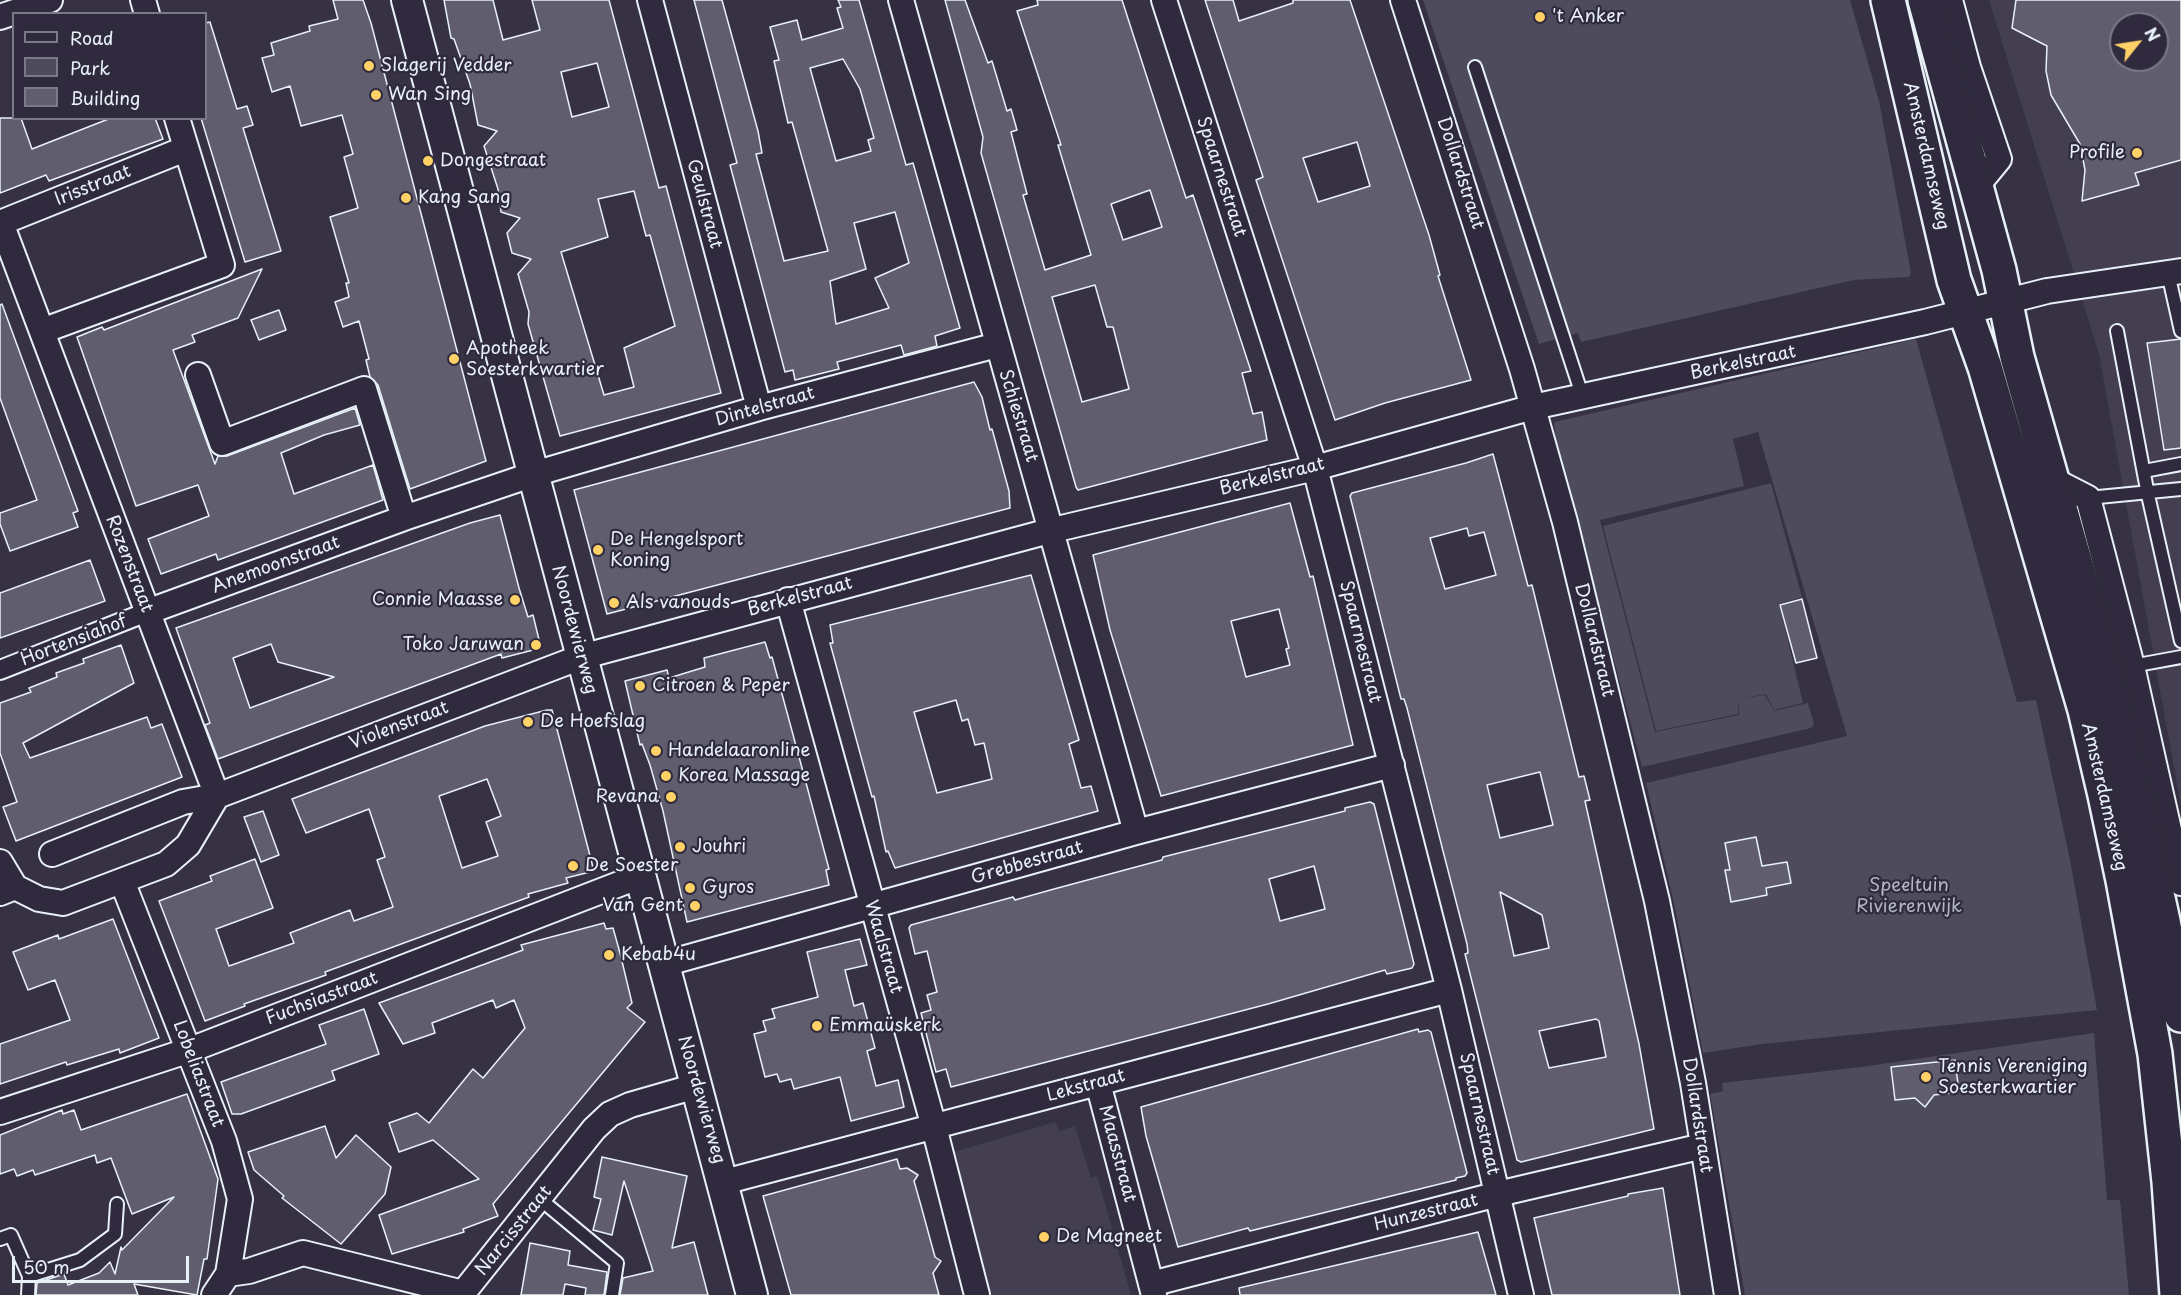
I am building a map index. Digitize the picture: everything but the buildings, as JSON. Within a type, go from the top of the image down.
[{"type":"main road","name":"Amsterdamseweg","points":[[1888,0],[1954,280],[1985,367],[2085,710],[2123,880],[2155,1054],[2169,1182],[2177,1295]]},
{"type":"main road","name":"Amsterdamseweg","points":[[1924,0],[2006,301],[2017,357],[2114,698],[2163,921],[2181,1015]]},
{"type":"street","points":[[15,12],[50,0]]},
{"type":"street","name":"Noordewierweg","points":[[407,0],[753,1295]]},
{"type":"street","name":"Geulstraat","points":[[650,0],[759,408]]},
{"type":"street","name":"Schiestraat","points":[[901,0],[1137,832]]},
{"type":"street","name":"Spaarnestraat","points":[[1164,0],[1315,468],[1449,990],[1521,1295]]},
{"type":"street","name":"Dollardstraat","points":[[1403,0],[1533,407],[1647,855],[1693,1083],[1727,1295]]},
{"type":"street","points":[[1950,0],[1968,67],[1999,159],[1976,187]]},
{"type":"street","points":[[42,331],[222,265],[178,120]]},
{"type":"street","name":"Irisstraat","points":[[0,223],[185,149]]},
{"type":"street","name":"Rozenstraat","points":[[0,223],[217,796]]},
{"type":"street","points":[[1965,312],[2047,291],[2175,272]]},
{"type":"street","name":"Berkelstraat","points":[[581,657],[1053,530],[1315,468],[1533,407],[1965,312]]},
{"type":"street","name":"Dintelstraat","points":[[534,474],[759,408],[997,345]]},
{"type":"street","points":[[198,375],[222,443],[364,389],[404,518]]},
{"type":"street","name":"Anemoonstraat","points":[[147,612],[404,518],[534,474]]},
{"type":"street","points":[[2051,479],[2088,498],[2132,666],[2181,883]]},
{"type":"street","name":"Waalstraat","points":[[788,600],[934,1127],[977,1295]]},
{"type":"street","name":"Hortensiahof","points":[[0,670],[147,612]]},
{"type":"street","name":"Violenstraat","points":[[52,854],[183,802],[217,796],[581,657]]},
{"type":"street","name":"Grebbestraat","points":[[664,964],[1137,832],[1392,765]]},
{"type":"street","points":[[0,862],[8,890],[63,903],[166,864],[188,846],[217,796]]},
{"type":"street","name":"Fuchsiastraat","points":[[0,1112],[190,1050],[640,876]]},
{"type":"street","name":"Lobeliastraat","points":[[122,881],[224,1141],[240,1200],[228,1274]]},
{"type":"street","name":"Lekstraat","points":[[724,1182],[1449,990]]},
{"type":"street","name":"Maasstraat","points":[[1098,1083],[1152,1289]]},
{"type":"street","name":"Narcisstraat","points":[[228,1274],[249,1271],[303,1253],[464,1294],[594,1129],[610,1114],[630,1105],[696,1086]]},
{"type":"street","name":"Hunzestraat","points":[[1152,1289],[1498,1194],[1702,1146]]},
{"type":"street","points":[[213,1295],[228,1274]]},
{"type":"lane","points":[[1475,67],[1582,398]]},
{"type":"lane","points":[[2175,272],[2181,331]]},
{"type":"lane","points":[[2117,331],[2148,495],[2181,641]]},
{"type":"lane","points":[[2144,471],[2181,464]]},
{"type":"lane","points":[[2088,498],[2148,495],[2181,489]]},
{"type":"lane","points":[[2132,666],[2181,657]]},
{"type":"lane","points":[[540,1199],[617,1263],[612,1295]]},
{"type":"lane","points":[[29,1276],[80,1260],[115,1233],[117,1204]]},
{"type":"lane","points":[[0,1239],[11,1235],[29,1276],[28,1295]]},
{"type":"shaded area","points":[[1989,0],[2181,0],[2181,806],[2099,354]]},
{"type":"shaded area","name":"De Magneet","points":[[1055,1122],[1059,1131],[1075,1126],[1091,1178],[1097,1176],[1131,1295],[989,1295],[954,1152]]},
{"type":"green space","points":[[1423,0],[1850,0],[1879,101],[1911,273],[1909,277],[1854,280],[1581,342],[1578,333],[1539,344]]},
{"type":"green space","name":"Speeltuin Rivierenwijk","points":[[1916,339],[2017,702],[2036,700],[2070,860],[2097,1010],[1762,1044],[1703,1053],[1675,908],[1646,783],[1847,736],[1758,432],[1733,439],[1744,486],[1600,520],[1655,732],[1739,715],[1739,698],[1738,714],[1656,731],[1603,526],[1771,483],[1802,597],[1779,604],[1803,703],[1774,710],[1766,694],[1744,698],[1765,695],[1774,711],[1808,703],[1814,724],[1811,728],[1642,767],[1556,440],[1554,422]]},
{"type":"green space","points":[[2094,1033],[2107,1200],[2120,1200],[2129,1295],[1745,1295],[1710,1094],[1723,1091],[1722,1083],[1861,1067]]},
{"type":"place","name":"'t Anker","points":[[1540,17]]},
{"type":"place","name":"Slagerij Vedder","points":[[369,66]]},
{"type":"place","name":"Wan Sing","points":[[376,95]]},
{"type":"place","name":"Profile","points":[[2137,153]]},
{"type":"place","name":"Dongestraat","points":[[428,161]]},
{"type":"place","name":"Kang Sang","points":[[406,198]]},
{"type":"place","name":"Apotheek Soesterkwartier","points":[[454,359]]},
{"type":"place","name":"De Hengelsport Koning","points":[[598,550]]},
{"type":"place","name":"Connie Maasse","points":[[515,600]]},
{"type":"place","name":"Als vanouds","points":[[614,603]]},
{"type":"place","name":"Toko Jaruwan","points":[[536,645]]},
{"type":"place","name":"Citroen & Peper","points":[[640,686]]},
{"type":"place","name":"De Hoefslag","points":[[528,722]]},
{"type":"place","name":"Handelaaronline","points":[[656,751]]},
{"type":"place","name":"Korea Massage","points":[[666,776]]},
{"type":"place","name":"Revana","points":[[671,797]]},
{"type":"place","name":"Jouhri","points":[[680,847]]},
{"type":"place","name":"De Soester","points":[[573,866]]},
{"type":"place","name":"Gyros","points":[[690,888]]},
{"type":"place","name":"Van Gent","points":[[695,906]]},
{"type":"place","name":"Kebab4u","points":[[609,955]]},
{"type":"place","name":"Emmaüskerk","points":[[817,1026]]},
{"type":"place","name":"Tennis Vereniging Soesterkwartier","points":[[1926,1077]]},
{"type":"place","name":"De Magneet","points":[[1044,1237]]}]
